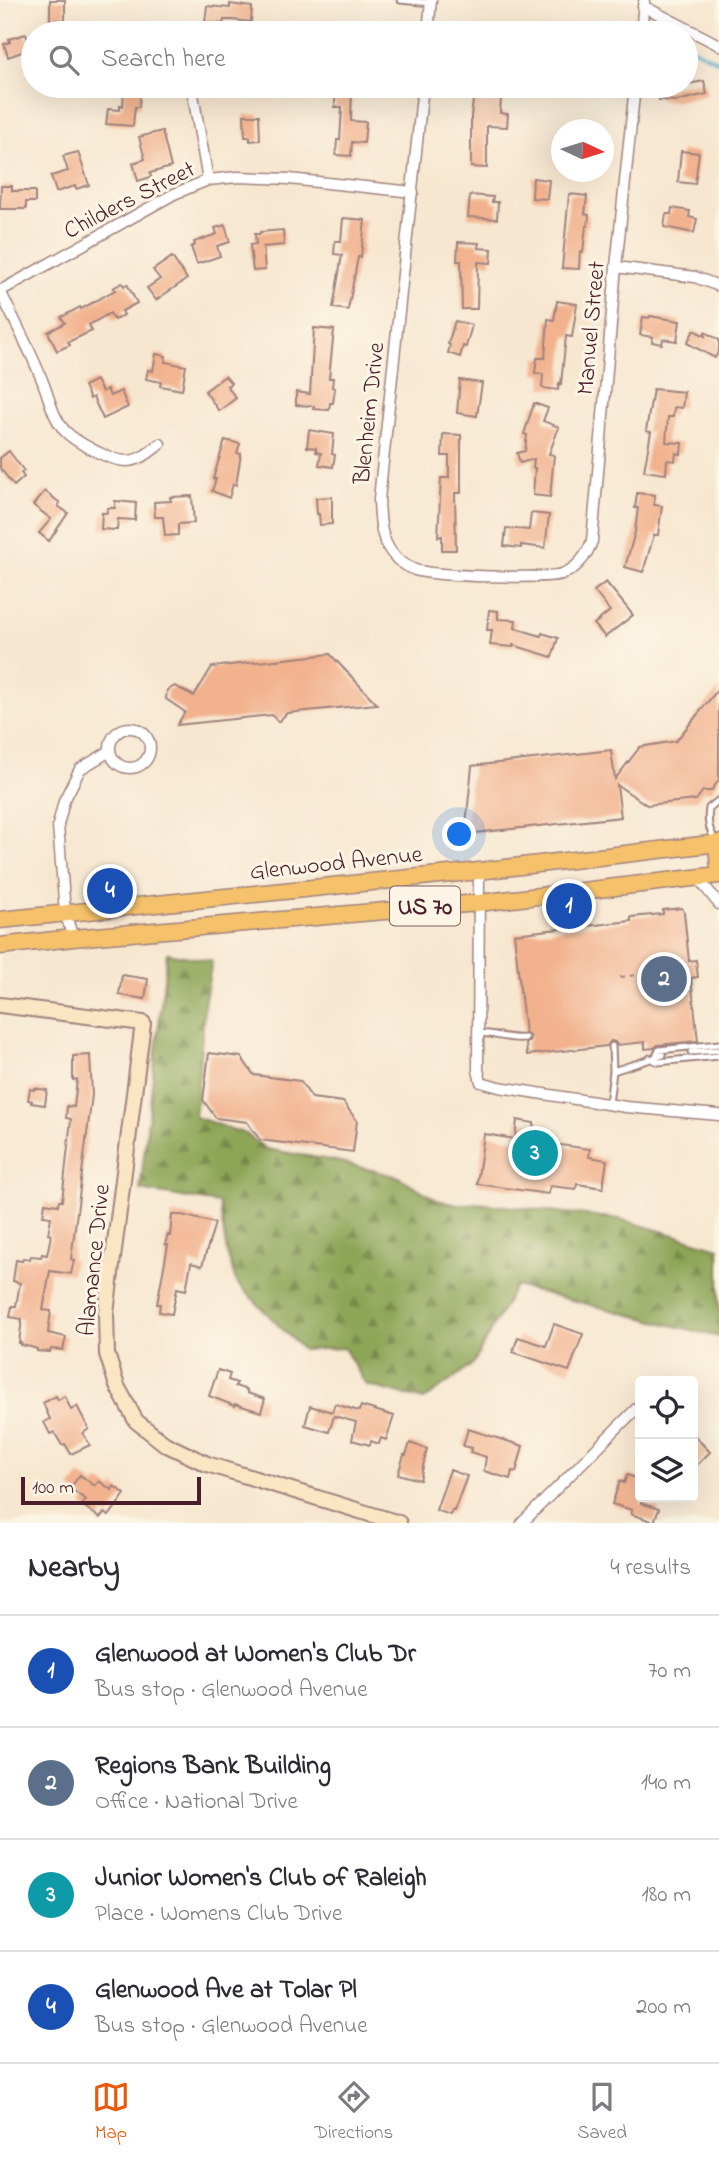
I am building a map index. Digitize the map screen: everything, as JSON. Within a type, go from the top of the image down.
[{"type":"main road","name":"Glenwood Avenue","points":[[0,920],[479,871],[718,841]]},
{"type":"main road","points":[[718,841],[719,872]]},
{"type":"main road","name":"Glenwood Avenue","points":[[0,946],[478,903],[698,878],[719,872]]},
{"type":"street","points":[[429,21],[431,2]]},
{"type":"street","points":[[642,21],[644,3],[676,21]]},
{"type":"street","points":[[698,33],[719,45]]},
{"type":"street","points":[[194,98],[208,180]]},
{"type":"street","name":"Blenheim Drive","points":[[422,98],[379,499],[380,529],[386,545],[398,559],[415,570],[533,578],[564,574],[573,567]]},
{"type":"street","name":"Manuel Street","points":[[573,567],[582,560],[592,541],[634,98]]},
{"type":"street","name":"Childers Street","points":[[0,291],[174,194],[208,180],[237,177],[289,179],[413,192]]},
{"type":"street","points":[[616,267],[695,277],[719,286]]},
{"type":"street","points":[[0,291],[44,385],[52,412],[65,431],[97,451],[127,461],[144,456],[160,444]]},
{"type":"street","points":[[73,938],[65,913],[58,825],[64,801],[80,769],[110,751],[113,738],[124,730],[137,730],[149,744],[149,754],[144,762],[133,768],[116,762],[110,751]]},
{"type":"street","points":[[479,871],[478,1070],[481,1082],[609,1104],[719,1115]]},
{"type":"street","points":[[698,878],[719,904]]},
{"type":"street","name":"Alamance Drive","points":[[0,1005],[143,1023],[106,1313],[107,1354],[117,1386],[136,1421],[165,1444],[207,1464],[399,1523]]},
{"type":"street","points":[[522,1523],[635,1410]]},
{"type":"lane","points":[[400,0],[431,2]]},
{"type":"lane","points":[[718,841],[707,821],[709,808],[719,800]]},
{"type":"lane","points":[[478,1033],[525,1038]]},
{"type":"lane","points":[[609,1104],[613,1071],[612,1046]]},
{"type":"lane","points":[[653,1057],[659,1050],[719,1047]]},
{"type":"lane","points":[[691,1052],[719,1047]]},
{"type":"lane","points":[[613,1071],[663,1055]]},
{"type":"lane","points":[[653,1057],[658,1062],[719,1056]]},
{"type":"path","points":[[620,977],[637,975]]},
{"type":"green space","points":[[167,953],[212,961],[205,1000],[195,1117],[246,1134],[266,1149],[336,1161],[399,1177],[437,1200],[457,1205],[477,1203],[620,1219],[719,1248],[719,1337],[515,1286],[473,1364],[424,1400],[366,1385],[344,1348],[303,1350],[236,1282],[227,1253],[219,1203],[140,1190]]},
{"type":"building","points":[[50,0],[65,0],[65,20],[50,20]]},
{"type":"building","points":[[230,4],[252,7],[251,21],[205,21],[207,6],[230,8]]},
{"type":"building","points":[[21,35],[21,52],[8,57],[4,44],[10,42],[9,39]]},
{"type":"building","points":[[704,81],[707,94],[698,96],[698,82]]},
{"type":"building","points":[[123,98],[140,98],[139,107],[135,107],[133,126],[106,124],[108,109],[120,110],[120,105],[123,106]]},
{"type":"building","points":[[335,98],[352,98],[351,121],[366,122],[364,143],[352,142],[351,156],[336,155],[337,140],[340,140],[342,107],[335,107]]},
{"type":"building","points":[[473,98],[501,98],[500,113],[508,114],[507,127],[487,126],[487,168],[471,167]]},
{"type":"building","points":[[659,98],[690,98],[677,101]]},
{"type":"building","points":[[244,115],[259,115],[260,140],[250,141],[250,137],[245,137]]},
{"type":"building","points":[[162,131],[171,167],[150,173],[151,177],[138,181],[133,163],[145,159],[139,137]]},
{"type":"building","points":[[681,151],[699,153],[695,184],[678,182]]},
{"type":"building","points":[[78,152],[89,185],[56,192],[51,176],[68,171],[63,156]]},
{"type":"building","points":[[533,178],[549,180],[547,199],[532,198]]},
{"type":"building","points":[[1,186],[12,186],[12,191],[35,191],[35,202],[26,202],[26,209],[0,209]]},
{"type":"building","points":[[569,194],[587,196],[585,214],[589,215],[588,226],[583,252],[580,251],[579,269],[562,268]]},
{"type":"building","points":[[470,195],[493,197],[492,202],[498,202],[497,219],[468,217]]},
{"type":"building","points":[[672,208],[690,211],[689,217],[697,219],[694,233],[664,227],[666,214],[671,214]]},
{"type":"building","points":[[343,218],[365,220],[361,257],[358,257],[348,310],[333,308],[342,255],[334,254],[335,241],[341,241]]},
{"type":"building","points":[[225,225],[230,242],[217,246],[220,256],[197,264],[191,247],[195,245],[194,242],[217,234],[215,228]]},
{"type":"building","points":[[283,230],[284,245],[263,247],[265,270],[253,271],[250,245],[256,244],[255,234]]},
{"type":"building","points":[[458,242],[479,243],[478,248],[492,249],[491,263],[478,262],[477,309],[462,309],[461,261],[457,261]]},
{"type":"building","points":[[172,257],[187,279],[156,300],[147,288],[160,279],[153,270]]},
{"type":"building","points":[[122,283],[124,286],[127,284],[137,303],[122,311],[124,315],[114,320],[110,313],[89,325],[92,331],[68,342],[70,345],[57,351],[48,332],[65,323],[61,317],[80,307],[81,309],[115,290],[113,288]]},
{"type":"building","points":[[557,301],[577,304],[572,337],[566,336],[558,390],[542,388],[543,374],[535,373],[537,358],[545,358],[548,319],[554,320]]},
{"type":"building","points":[[643,317],[680,321],[677,341],[663,339],[662,344],[652,342],[653,337],[640,335]]},
{"type":"building","points":[[455,321],[472,325],[466,347],[463,346],[460,357],[448,353]]},
{"type":"building","points":[[314,328],[334,330],[329,378],[333,378],[332,387],[335,388],[329,410],[296,405],[296,392],[310,394]]},
{"type":"building","points":[[694,330],[705,336],[705,332],[719,340],[719,351],[715,358],[687,343]]},
{"type":"building","points":[[156,354],[166,356],[165,362],[186,366],[182,390],[160,386],[161,382],[146,379],[148,370],[153,371]]},
{"type":"building","points":[[225,376],[231,383],[227,386],[236,398],[219,411],[205,391]]},
{"type":"building","points":[[96,380],[102,392],[107,389],[110,396],[121,391],[128,407],[103,419],[93,397],[90,399],[84,386]]},
{"type":"building","points":[[460,380],[482,383],[477,416],[457,413]]},
{"type":"building","points":[[653,389],[684,392],[682,408],[674,407],[673,417],[668,417],[666,442],[682,443],[681,454],[676,453],[675,461],[667,460],[666,474],[644,471],[651,432],[646,431]]},
{"type":"building","points":[[534,403],[548,408],[543,421],[559,427],[549,454],[554,455],[550,497],[533,495],[534,459],[520,463],[517,453],[525,451],[527,435],[524,434]]},
{"type":"building","points":[[309,430],[334,434],[333,467],[319,465],[321,453],[316,452],[316,448],[307,447]]},
{"type":"building","points":[[443,434],[461,435],[461,493],[455,493],[456,550],[442,550],[442,536],[438,537],[441,478],[449,478],[449,456],[442,456]]},
{"type":"building","points":[[225,440],[240,444],[237,453],[241,454],[236,485],[233,484],[229,498],[212,491]]},
{"type":"building","points":[[9,451],[24,471],[21,473],[24,477],[14,486],[0,468],[0,458]]},
{"type":"building","points":[[45,491],[68,513],[49,541],[39,533],[51,519],[33,505]]},
{"type":"building","points":[[637,493],[655,495],[654,505],[662,506],[658,535],[654,535],[643,572],[625,567],[635,532]]},
{"type":"building","points":[[192,496],[194,523],[178,524],[178,535],[165,536],[163,517],[155,517],[154,502],[171,501],[170,497]]},
{"type":"building","points":[[332,497],[332,524],[320,525],[316,498]]},
{"type":"building","points":[[115,501],[136,503],[135,520],[118,519],[117,530],[101,529],[102,513],[107,513],[107,508],[115,508]]},
{"type":"building","points":[[531,513],[549,515],[545,548],[504,546],[506,528],[529,530]]},
{"type":"building","points":[[606,582],[633,615],[605,637],[594,624],[610,611],[594,591]]},
{"type":"building","points":[[489,610],[498,611],[498,619],[516,620],[515,628],[558,638],[552,657],[513,645],[490,645],[492,630],[487,630]]},
{"type":"building","points":[[330,654],[377,704],[287,713],[278,722],[272,715],[177,725],[185,712],[166,699],[167,690],[175,686],[194,696],[212,667]]},
{"type":"building","points":[[719,688],[719,780],[711,791],[703,791],[696,800],[647,805],[617,785],[621,817],[465,834],[472,766],[611,750],[615,779],[640,747],[676,741]]},
{"type":"building","points":[[682,908],[689,961],[696,960],[698,977],[691,978],[698,1041],[645,1049],[645,1042],[617,1045],[611,1041],[607,1046],[527,1055],[526,1043],[530,1037],[525,1033],[514,934],[631,921],[631,917],[663,914],[663,910]]},
{"type":"building","points":[[122,975],[148,979],[145,999],[119,995]]},
{"type":"building","points":[[209,1053],[241,1057],[254,1075],[300,1081],[312,1098],[343,1102],[357,1121],[353,1152],[260,1140],[247,1122],[216,1118],[203,1100]]},
{"type":"building","points":[[90,1055],[92,1095],[71,1259],[74,1260],[71,1274],[50,1271],[43,1310],[51,1311],[48,1333],[66,1337],[63,1350],[37,1351],[19,1343],[22,1319],[10,1317],[12,1306],[16,1306],[20,1283],[13,1281],[16,1260],[47,1255],[51,1217],[43,1216],[45,1203],[58,1205],[59,1201],[62,1201],[71,1119],[66,1118],[67,1106],[74,1107],[77,1079],[73,1080],[73,1056]]},
{"type":"building","points":[[30,1089],[47,1090],[45,1105],[28,1100]]},
{"type":"building","points":[[517,1120],[534,1123],[531,1141],[590,1149],[589,1157],[607,1160],[603,1188],[577,1184],[576,1189],[550,1186],[548,1194],[477,1184],[484,1134],[515,1139]]},
{"type":"building","points":[[172,1215],[215,1223],[202,1266],[191,1263],[186,1290],[177,1288],[172,1314],[159,1312],[160,1304],[157,1304]]},
{"type":"building","points":[[554,1324],[583,1334],[569,1371],[513,1352],[518,1337],[546,1346]]},
{"type":"building","points":[[218,1370],[230,1374],[228,1380],[237,1383],[235,1386],[265,1399],[261,1412],[209,1396]]},
{"type":"building","points":[[56,1396],[58,1400],[65,1396],[71,1410],[77,1406],[89,1429],[83,1433],[90,1445],[71,1454],[54,1432],[50,1434],[44,1422],[50,1419],[43,1403]]},
{"type":"building","points":[[335,1404],[359,1411],[361,1406],[394,1416],[386,1440],[381,1438],[379,1444],[371,1441],[370,1445],[352,1440],[356,1422],[334,1416],[329,1432],[305,1425],[310,1406],[332,1412]]},
{"type":"building","points":[[468,1429],[523,1446],[516,1472],[512,1471],[510,1479],[484,1471],[486,1457],[470,1452],[472,1448],[463,1446]]},
{"type":"building","points":[[698,1439],[710,1452],[698,1464]]},
{"type":"building","points":[[410,1443],[427,1449],[420,1480],[398,1474]]},
{"type":"building","points":[[450,1470],[467,1476],[450,1515],[436,1510]]},
{"type":"building","points":[[80,1475],[95,1486],[99,1481],[112,1490],[114,1486],[125,1494],[109,1516],[104,1513],[100,1518],[82,1505],[86,1500],[70,1488]]},
{"type":"building","points":[[627,1475],[635,1477],[635,1502],[659,1509],[654,1522],[631,1514],[632,1510],[612,1504],[620,1481],[624,1483]]},
{"type":"waterway","points":[[698,51],[719,62]]},
{"type":"place","name":"Glenwood Ave at Tolar Pl","points":[[110,891]]},
{"type":"place","name":"Glenwood at Women's Club Dr","points":[[569,906]]},
{"type":"place","name":"Regions Bank Building","points":[[664,979]]},
{"type":"place","name":"Junior Women's Club of Raleigh","points":[[535,1153]]}]
